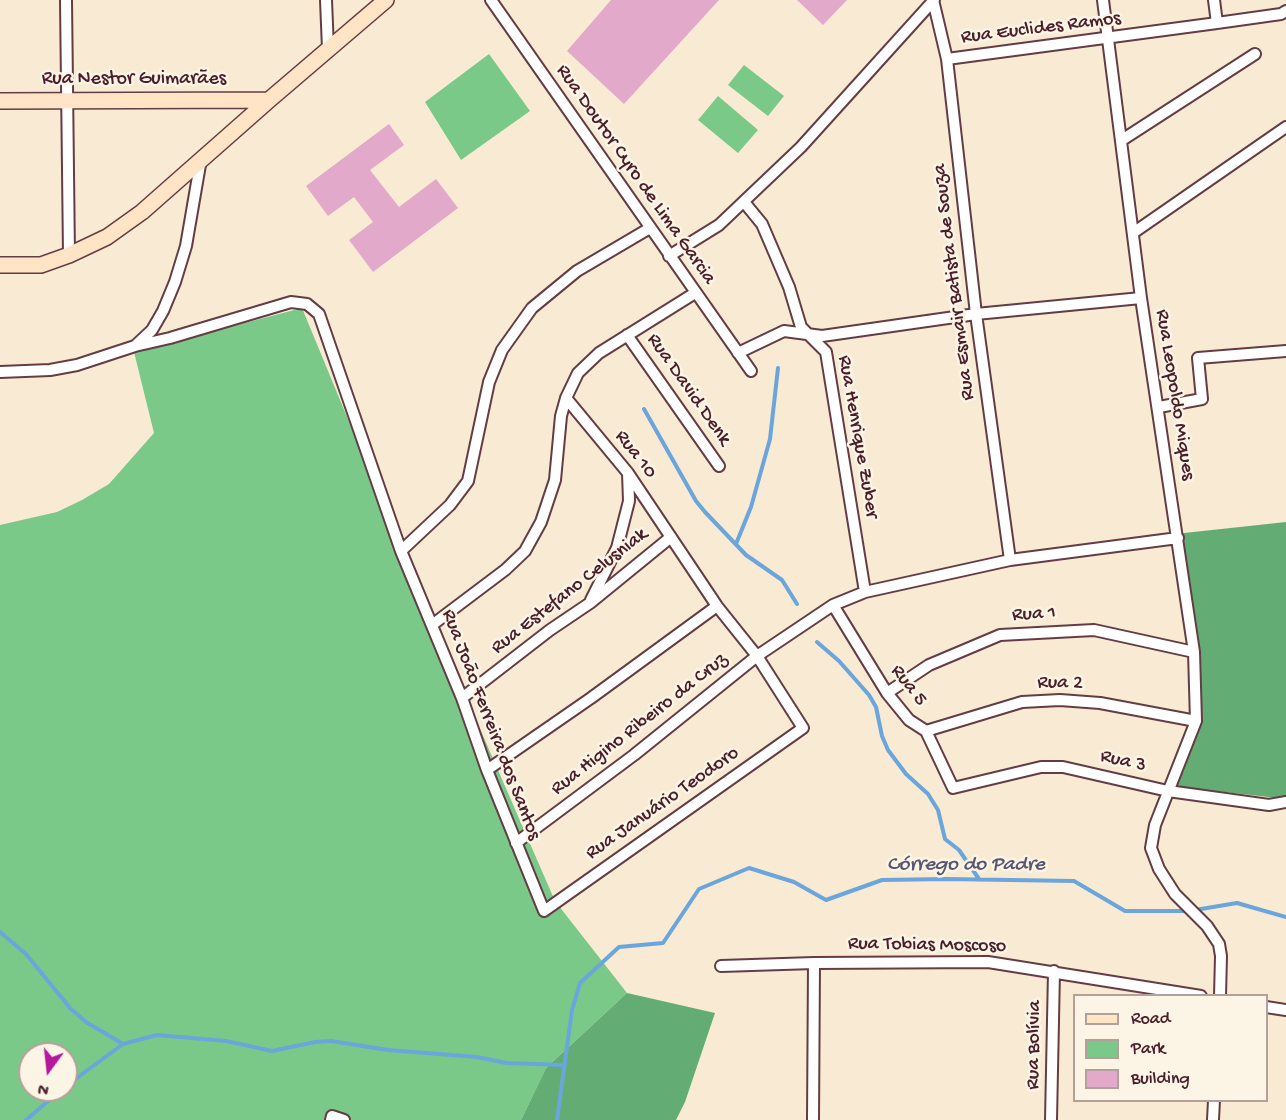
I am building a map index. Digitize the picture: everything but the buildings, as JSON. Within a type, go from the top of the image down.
[{"type":"main road","points":[[0,265],[41,265],[107,237],[142,212],[269,99],[386,0]]},
{"type":"main road","name":"Rua Nestor Guimarães","points":[[0,101],[269,99]]},
{"type":"street","points":[[66,0],[69,255]]},
{"type":"street","points":[[326,0],[328,49]]},
{"type":"street","name":"Rua Doutor Cyro de Lima Garcia","points":[[491,0],[751,371]]},
{"type":"street","points":[[669,256],[719,225],[801,147],[933,0]]},
{"type":"street","name":"Rua Esmair Batista de Souza","points":[[933,0],[947,59],[976,314],[1010,560]]},
{"type":"street","name":"Rua Leopoldo Miques","points":[[1103,0],[1141,298],[1179,538],[1194,652],[1196,721],[1155,825],[1151,848],[1159,869],[1175,894],[1220,944],[1220,994]]},
{"type":"street","points":[[1214,0],[1217,23]]},
{"type":"street","name":"Rua Euclides Ramos","points":[[947,59],[1108,39],[1284,13]]},
{"type":"street","points":[[1122,140],[1255,54]]},
{"type":"street","points":[[1133,233],[1286,127]]},
{"type":"street","points":[[0,372],[50,370],[77,365],[135,346],[152,330],[176,282],[186,246],[201,159]]},
{"type":"street","name":"Rua Henrique Zuber","points":[[744,201],[762,224],[789,287],[801,327],[826,352],[865,592]]},
{"type":"street","points":[[401,551],[450,505],[468,481],[489,382],[502,350],[532,308],[577,271],[650,228]]},
{"type":"street","points":[[432,625],[505,570],[525,551],[541,522],[555,480],[561,416],[566,398],[578,373],[599,353],[695,293]]},
{"type":"street","points":[[738,353],[784,331],[822,336],[976,314],[1141,298]]},
{"type":"street","name":"Rua João Ferreira dos Santos","points":[[135,346],[170,339],[291,302],[307,304],[319,314],[401,551],[462,698],[487,770],[544,911]]},
{"type":"street","name":"Rua David Denk","points":[[627,335],[719,466]]},
{"type":"street","points":[[1159,407],[1202,399],[1198,358],[1286,351]]},
{"type":"street","name":"Rua 10","points":[[566,398],[628,473],[717,606],[757,656],[803,728]]},
{"type":"street","points":[[590,603],[617,549],[630,501],[628,473]]},
{"type":"street","name":"Rua Estefano Celusniak","points":[[462,698],[550,630],[590,603],[671,537]]},
{"type":"street","name":"Rua Higino Ribeiro da Cruz","points":[[516,843],[634,755],[757,656],[833,605],[865,592],[1010,560],[1179,538]]},
{"type":"street","name":"Rua 5","points":[[833,605],[887,693],[909,720],[926,730],[953,788]]},
{"type":"street","points":[[487,770],[717,606]]},
{"type":"street","name":"Rua 1","points":[[887,693],[929,665],[1000,635],[1094,630],[1194,652]]},
{"type":"street","name":"Rua 2","points":[[926,730],[1022,702],[1060,699],[1100,703],[1196,721]]},
{"type":"street","name":"Rua Januário Teodoro","points":[[544,911],[803,728]]},
{"type":"street","name":"Rua 3","points":[[953,788],[1041,767],[1063,767],[1168,791],[1269,805],[1286,802]]},
{"type":"street","name":"Rua Tobias Moscoso","points":[[721,966],[988,962],[1189,994]]},
{"type":"street","points":[[813,1120],[814,963]]},
{"type":"street","name":"Rua Bolívia","points":[[1052,1120],[1054,971]]},
{"type":"street","points":[[1268,1007],[1286,1010]]},
{"type":"street","points":[[1213,1120],[1214,1102]]},
{"type":"street","points":[[331,1118],[344,1120]]},
{"type":"green space","points":[[489,54],[530,111],[461,160],[425,102]]},
{"type":"green space","points":[[744,65],[784,96],[768,116],[728,85]]},
{"type":"green space","points":[[718,96],[758,130],[738,153],[698,120]]},
{"type":"green space","points":[[302,308],[400,545],[555,901],[627,993],[546,1068],[521,1120],[0,1120],[0,525],[57,512],[109,484],[154,433],[134,352]]},
{"type":"green space","points":[[1286,522],[1286,799],[1172,786],[1197,720],[1175,534]]},
{"type":"green space","points":[[627,993],[715,1013],[685,1102],[676,1120],[521,1120],[546,1068]]},
{"type":"waterway","points":[[736,544],[751,507],[770,439],[778,368]]},
{"type":"waterway","points":[[644,409],[696,501],[746,555],[782,580],[797,604]]},
{"type":"waterway","points":[[817,642],[839,661],[869,695],[876,707],[882,736],[888,750],[906,774],[928,794],[938,810],[945,839],[959,850],[979,879]]},
{"type":"waterway","name":"Córrego do Padre","points":[[557,1120],[572,1010],[580,983],[619,947],[663,943],[699,889],[749,868],[794,882],[826,900],[882,880],[1074,881],[1125,911],[1187,911]]},
{"type":"waterway","name":"Córrego do Padre","points":[[1195,910],[1237,903],[1286,917]]},
{"type":"waterway","points":[[0,932],[26,954],[70,1008],[86,1022],[123,1044]]},
{"type":"waterway","points":[[78,1077],[123,1044],[157,1035],[226,1041],[272,1051],[331,1041],[388,1050],[477,1057],[506,1063],[565,1065]]},
{"type":"waterway","points":[[26,1120],[47,1102]]}]
